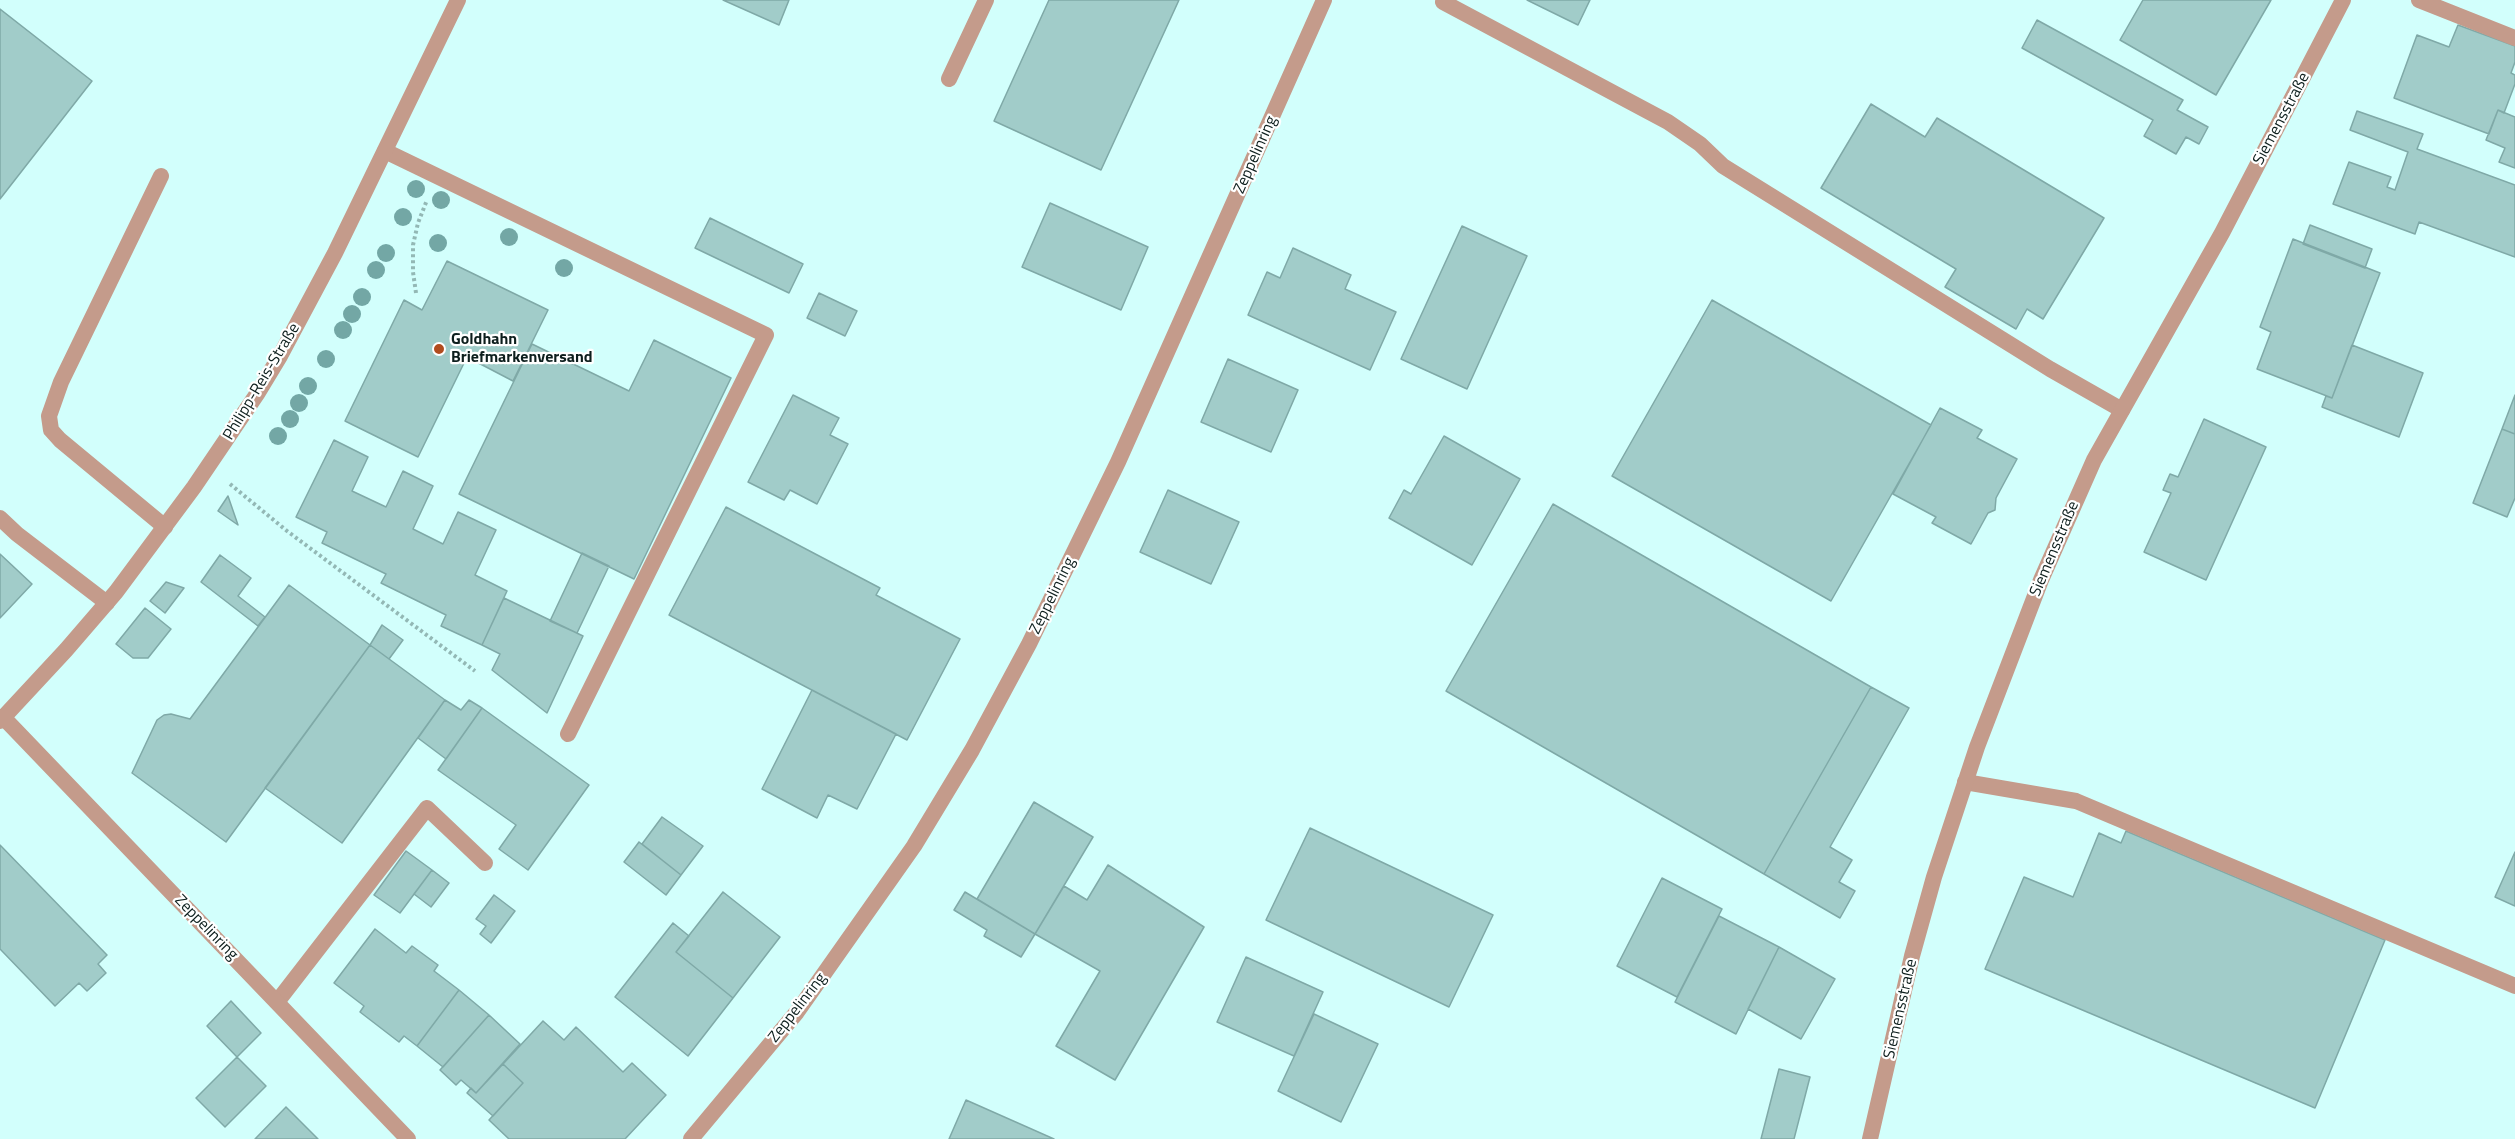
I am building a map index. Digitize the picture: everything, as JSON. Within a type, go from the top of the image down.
[{"type":"street","name":"Philipp-Reis-Straße","points":[[2,719],[107,603],[209,467],[280,356],[335,253],[458,0]]},
{"type":"street","points":[[948,79],[986,0]]},
{"type":"street","name":"Zeppelinring","points":[[691,1139],[797,1012],[914,846],[972,750],[1029,644],[1118,462],[1324,0]]},
{"type":"street","name":"Siemensstraße","points":[[1870,1139],[1915,945],[1934,877],[1965,782],[2041,580],[2094,460],[2222,233],[2343,0]]},
{"type":"street","points":[[2420,0],[2515,38]]},
{"type":"street","points":[[1443,2],[1668,122],[1700,144],[1723,166],[2050,369],[2122,410]]},
{"type":"street","points":[[385,151],[766,335],[568,734]]},
{"type":"street","points":[[161,176],[61,382],[49,416],[51,430],[60,440],[165,527]]},
{"type":"street","points":[[0,518],[17,534],[107,603]]},
{"type":"street","name":"Zeppelinring","points":[[2,719],[408,1139]]},
{"type":"street","points":[[1965,782],[2076,801],[2515,986]]},
{"type":"street","points":[[277,1002],[427,808],[485,863]]},
{"type":"path","points":[[416,293],[413,245],[418,223],[438,177]]},
{"type":"path","points":[[209,467],[287,531],[475,671]]},
{"type":"building","points":[[723,0],[789,0],[779,25]]},
{"type":"building","points":[[1049,0],[1179,0],[1101,170],[994,121]]},
{"type":"building","points":[[1527,0],[1590,0],[1578,25]]},
{"type":"building","points":[[2143,0],[2271,0],[2216,95],[2120,40]]},
{"type":"building","points":[[0,9],[92,81],[0,199]]},
{"type":"building","points":[[2037,20],[2183,100],[2177,110],[2208,127],[2199,144],[2186,137],[2176,154],[2144,136],[2153,120],[2022,48]]},
{"type":"building","points":[[2458,25],[2515,46],[2515,62],[2511,73],[2515,75],[2515,84],[2504,113],[2498,110],[2489,134],[2394,98],[2417,35],[2449,47]]},
{"type":"building","points":[[1871,104],[1925,137],[1937,118],[2104,218],[2043,319],[2027,309],[2016,329],[1945,287],[1956,269],[1821,188]]},
{"type":"building","points":[[2498,110],[2515,117],[2515,168],[2499,162],[2505,148],[2486,140]]},
{"type":"building","points":[[2357,111],[2423,134],[2417,149],[2515,185],[2515,257],[2419,222],[2415,234],[2333,204],[2349,162],[2391,177],[2387,187],[2395,190],[2408,152],[2350,130]]},
{"type":"building","points":[[1050,203],[1148,247],[1121,310],[1022,267]]},
{"type":"building","points":[[710,218],[803,264],[789,293],[695,248]]},
{"type":"building","points":[[2310,225],[2372,249],[2365,268],[2303,244]]},
{"type":"building","points":[[1462,226],[1527,256],[1467,389],[1401,359]]},
{"type":"building","points":[[2293,239],[2380,273],[2332,398],[2257,369],[2271,332],[2260,327]]},
{"type":"building","points":[[1293,248],[1351,275],[1345,289],[1396,312],[1370,370],[1248,315],[1267,272],[1280,278]]},
{"type":"building","points":[[447,261],[548,310],[513,381],[467,357],[418,457],[345,421],[404,300],[422,310]]},
{"type":"building","points":[[819,293],[857,311],[845,336],[807,318]]},
{"type":"building","points":[[1712,300],[1931,425],[1831,601],[1612,476]]},
{"type":"building","points":[[654,340],[731,378],[634,579],[459,494],[532,344],[629,391]]},
{"type":"building","points":[[2352,345],[2423,373],[2399,437],[2322,407],[2326,396],[2332,398]]},
{"type":"building","points":[[1228,359],[1298,390],[1271,452],[1201,422]]},
{"type":"building","points":[[793,395],[839,418],[830,435],[848,444],[817,504],[790,490],[784,500],[748,482]]},
{"type":"building","points":[[2515,395],[2515,434],[2502,429]]},
{"type":"building","points":[[1940,408],[1982,430],[1977,438],[2017,459],[1996,498],[1995,510],[1988,513],[1971,544],[1932,523],[1936,517],[1893,494]]},
{"type":"building","points":[[2204,419],[2266,447],[2206,580],[2144,552],[2171,493],[2163,490],[2170,474],[2178,477]]},
{"type":"building","points":[[2502,429],[2515,434],[2515,498],[2507,517],[2473,503]]},
{"type":"building","points":[[1444,436],[1520,479],[1472,565],[1389,518],[1404,490],[1411,494]]},
{"type":"building","points":[[334,440],[368,457],[352,491],[386,507],[403,471],[433,486],[413,529],[443,544],[458,512],[496,530],[475,575],[507,591],[482,645],[441,626],[446,615],[381,583],[386,574],[322,543],[327,532],[296,517]]},
{"type":"building","points":[[1168,490],[1239,522],[1211,584],[1140,552]]},
{"type":"building","points":[[228,496],[238,525],[218,511]]},
{"type":"building","points":[[1553,504],[1871,687],[1764,874],[1446,691]]},
{"type":"building","points":[[726,507],[880,588],[876,595],[960,639],[907,740],[669,615]]},
{"type":"building","points":[[582,553],[609,566],[577,633],[550,621]]},
{"type":"building","points":[[0,554],[32,584],[0,618]]},
{"type":"building","points":[[220,555],[251,578],[238,596],[265,617],[258,626],[201,582]]},
{"type":"building","points":[[166,582],[184,588],[165,613],[150,601]]},
{"type":"building","points":[[289,585],[370,645],[226,842],[132,773],[157,720],[164,715],[171,714],[190,719]]},
{"type":"building","points":[[504,598],[583,636],[547,713],[492,670],[500,654],[482,645]]},
{"type":"building","points":[[145,608],[171,629],[148,658],[133,658],[116,644]]},
{"type":"building","points":[[382,625],[403,640],[389,659],[370,645]]},
{"type":"building","points":[[370,645],[445,700],[342,843],[265,788]]},
{"type":"building","points":[[1871,687],[1909,708],[1830,847],[1852,860],[1839,882],[1855,891],[1840,918],[1764,874]]},
{"type":"building","points":[[812,690],[896,734],[857,809],[828,795],[817,818],[762,789]]},
{"type":"building","points":[[445,700],[461,710],[469,700],[482,708],[446,759],[418,738]]},
{"type":"building","points":[[482,708],[589,785],[528,870],[499,849],[516,825],[438,770]]},
{"type":"building","points":[[1034,802],[1093,837],[1035,934],[977,899]]},
{"type":"building","points":[[662,817],[703,846],[681,875],[642,844]]},
{"type":"building","points":[[1310,828],[1493,915],[1449,1007],[1266,920]]},
{"type":"building","points":[[2126,831],[2385,940],[2315,1108],[1985,969],[2024,877],[2073,897],[2099,833],[2121,843]]},
{"type":"building","points":[[639,842],[681,875],[666,895],[624,862]]},
{"type":"building","points":[[0,845],[107,955],[98,964],[106,973],[87,991],[79,983],[55,1006],[0,949]]},
{"type":"building","points":[[406,851],[432,870],[400,913],[374,895]]},
{"type":"building","points":[[2515,852],[2515,906],[2495,897]]},
{"type":"building","points":[[1108,865],[1204,927],[1115,1080],[1056,1046],[1100,971],[1035,934],[1064,886],[1087,900]]},
{"type":"building","points":[[432,870],[449,883],[431,907],[414,894]]},
{"type":"building","points":[[1662,878],[1722,909],[1677,997],[1617,966]]},
{"type":"building","points":[[723,892],[780,937],[733,998],[676,952]]},
{"type":"building","points":[[965,892],[1035,934],[1021,957],[984,936],[987,930],[954,910]]},
{"type":"building","points":[[494,895],[515,911],[491,943],[480,934],[486,926],[476,919]]},
{"type":"building","points":[[1719,916],[1779,947],[1736,1034],[1675,1002]]},
{"type":"building","points":[[673,923],[689,936],[676,952],[733,998],[688,1056],[615,997]]},
{"type":"building","points":[[375,929],[406,953],[412,946],[438,965],[434,971],[459,990],[417,1046],[404,1036],[399,1042],[360,1012],[364,1006],[334,983]]},
{"type":"building","points":[[1779,947],[1835,979],[1801,1039],[1748,1009]]},
{"type":"building","points":[[1246,957],[1323,992],[1294,1056],[1217,1022]]},
{"type":"building","points":[[459,990],[489,1015],[443,1067],[417,1046]]},
{"type":"building","points":[[231,1001],[261,1033],[237,1057],[207,1026]]},
{"type":"building","points":[[1314,1014],[1378,1044],[1341,1122],[1278,1091]]},
{"type":"building","points":[[489,1015],[520,1044],[476,1093],[461,1080],[456,1085],[440,1070]]},
{"type":"building","points":[[543,1021],[564,1040],[576,1027],[623,1072],[632,1063],[666,1095],[625,1139],[509,1139],[489,1120],[523,1083],[503,1064]]},
{"type":"building","points":[[237,1057],[266,1086],[225,1127],[196,1098]]},
{"type":"building","points":[[503,1064],[523,1083],[493,1116],[467,1093],[471,1088],[476,1093]]},
{"type":"building","points":[[1779,1069],[1810,1077],[1794,1139],[1761,1139]]},
{"type":"building","points":[[966,1100],[1054,1139],[949,1139]]},
{"type":"building","points":[[286,1107],[318,1139],[255,1139]]},
{"type":"place","name":"Goldhahn Briefmarkenversand","points":[[439,349]]}]
